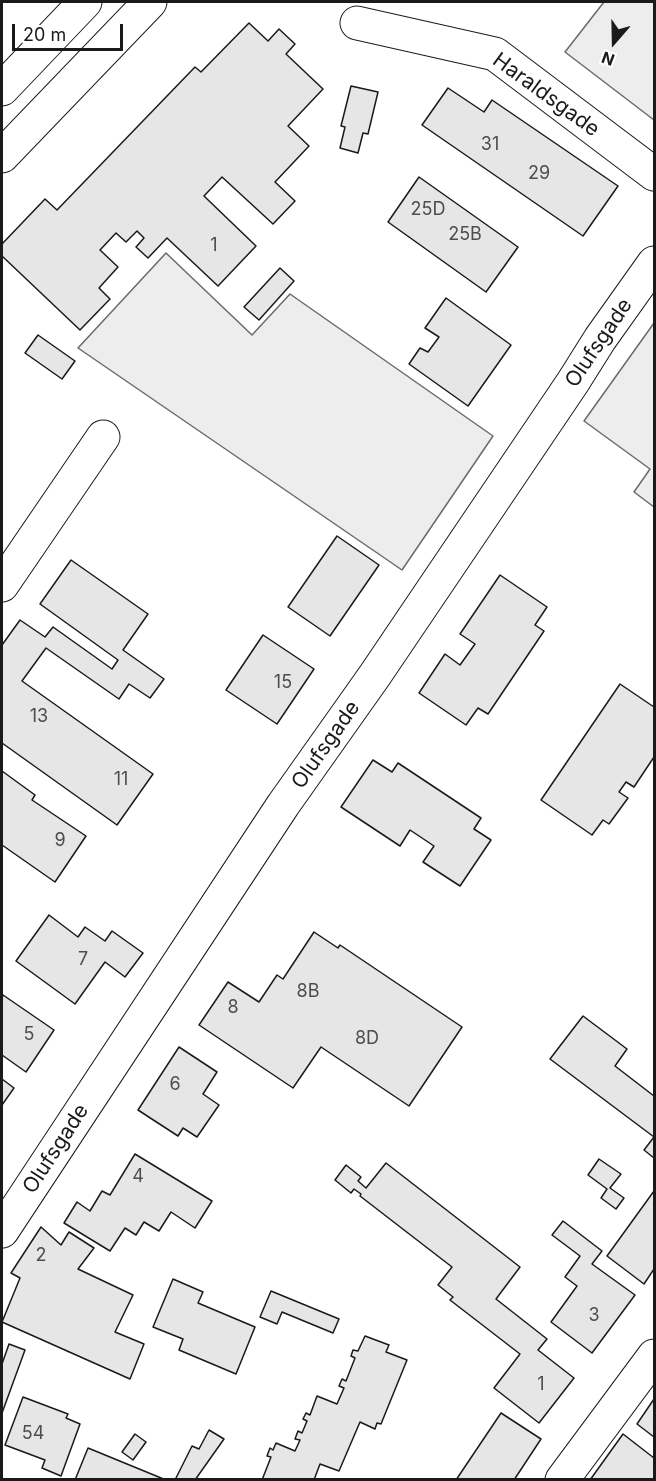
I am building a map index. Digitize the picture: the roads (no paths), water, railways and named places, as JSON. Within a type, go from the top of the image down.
[{"type":"street","points":[[2,89],[85,2]]},
{"type":"street","points":[[2,156],[150,2]]},
{"type":"street","name":"Haraldsgade","points":[[357,23],[495,54],[654,174]]},
{"type":"street","name":"Olufsgade","points":[[2,1231],[283,805],[375,675],[600,339],[654,263]]},
{"type":"street","points":[[2,585],[102,437]]},
{"type":"street","points":[[562,1479],[654,1356]]}]
